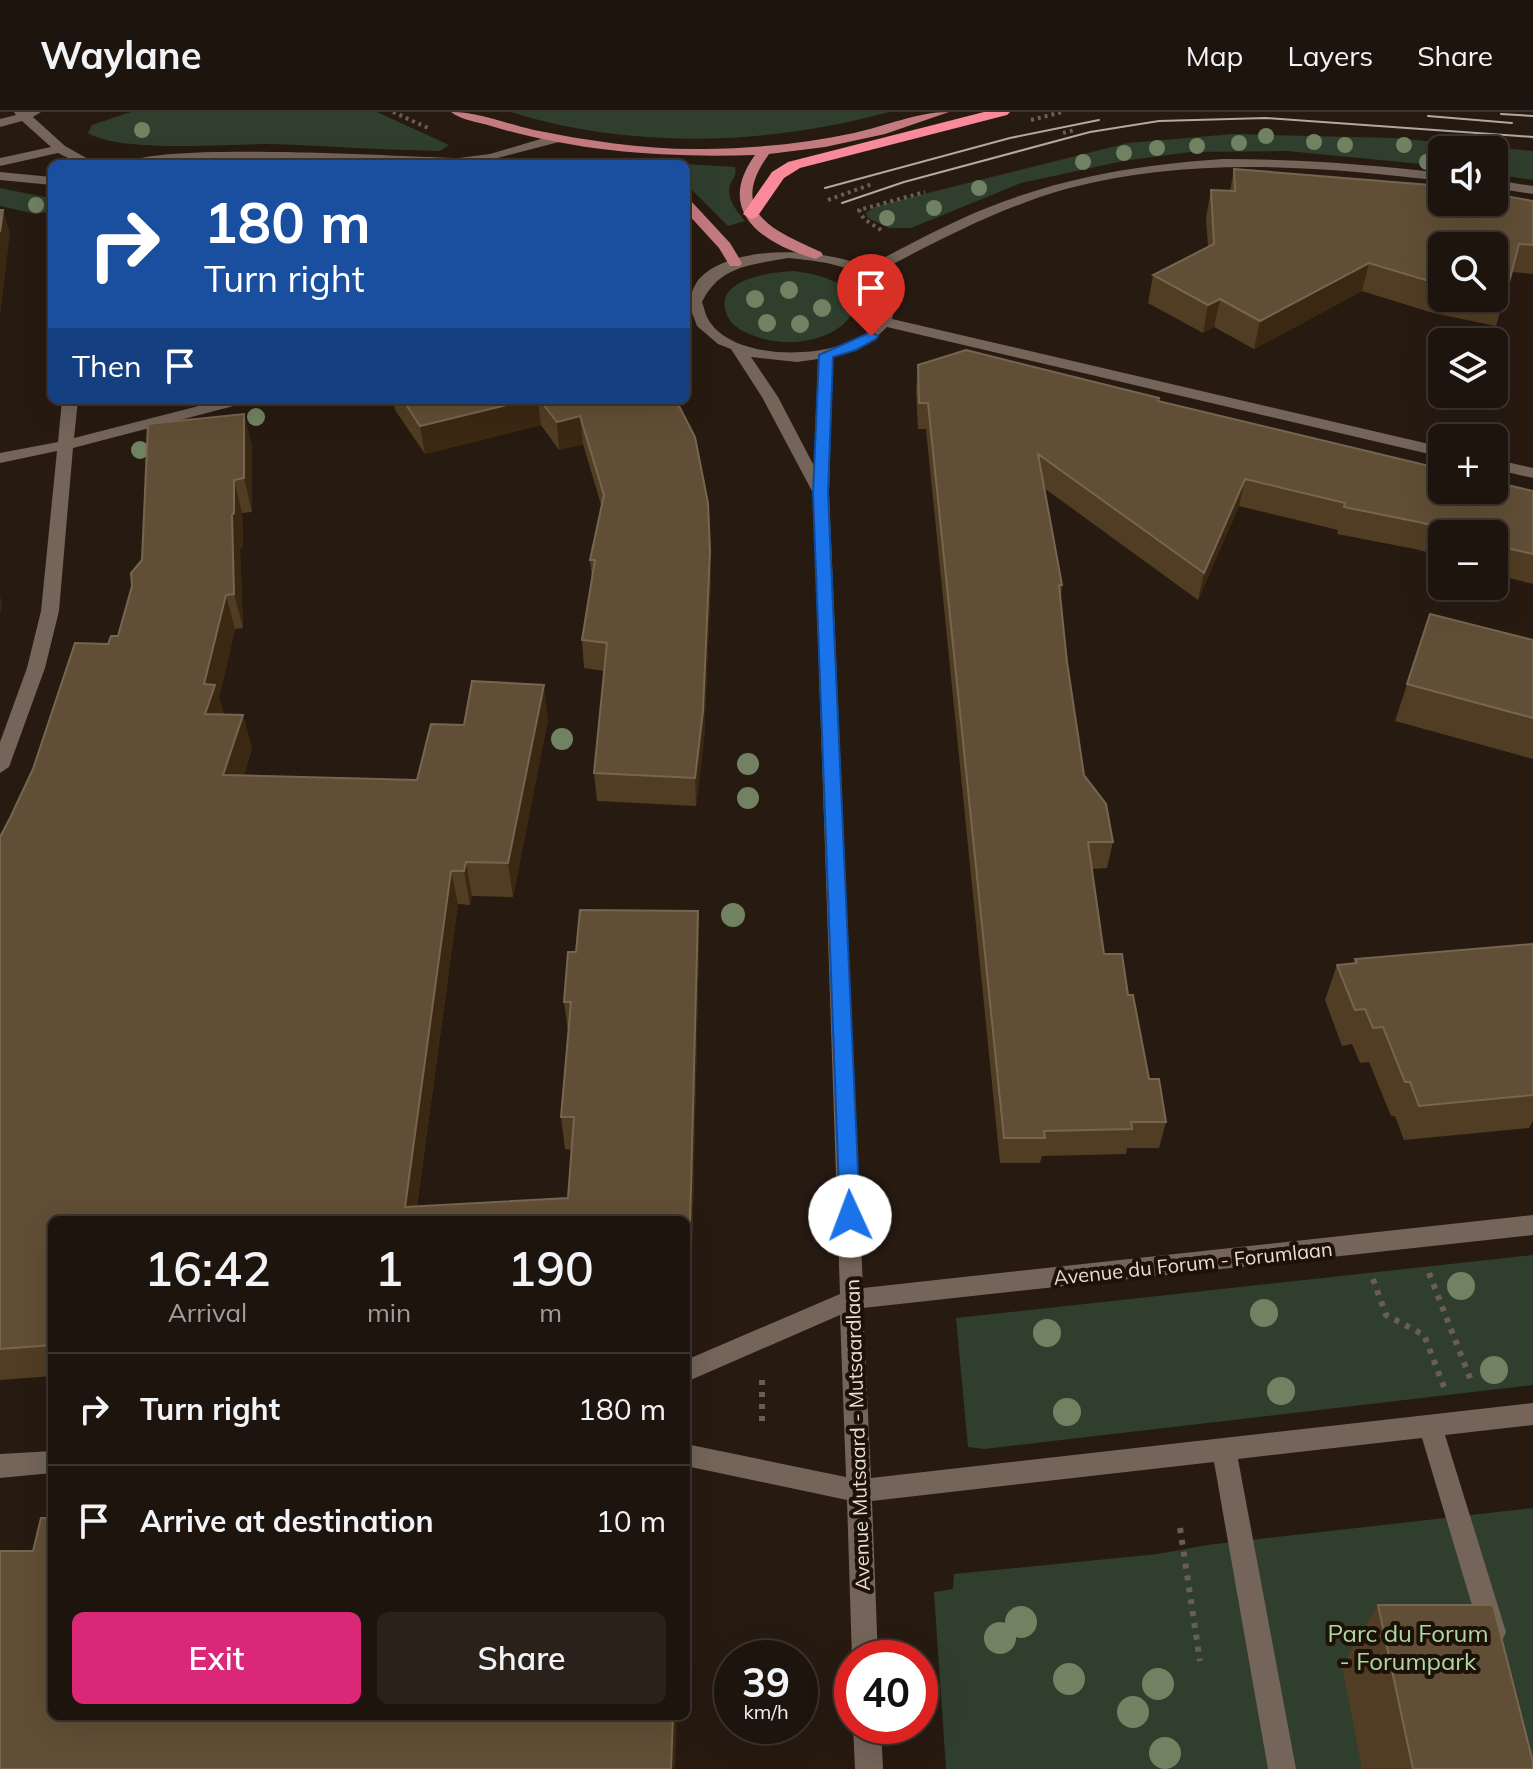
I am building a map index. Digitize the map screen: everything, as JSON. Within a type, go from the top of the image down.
[{"type":"highway","points":[[751,214],[778,175],[794,165],[1002,112]]},
{"type":"main road","points":[[457,112],[497,126],[554,139],[674,151],[766,149],[855,137],[942,113]]},
{"type":"main road","points":[[584,144],[628,160]]},
{"type":"main road","points":[[766,149],[756,160],[741,195],[751,214],[771,234],[816,255]]},
{"type":"main road","points":[[690,208],[725,246],[735,263]]},
{"type":"street","points":[[0,123],[22,114],[39,112]]},
{"type":"street","points":[[22,114],[60,149],[82,160]]},
{"type":"street","points":[[475,160],[554,139]]},
{"type":"street","points":[[0,162],[60,149]]},
{"type":"street","points":[[152,160],[216,156],[378,160]]},
{"type":"street","points":[[865,273],[1007,204],[1054,189],[1135,171],[1190,164],[1273,161],[1428,176]]},
{"type":"street","points":[[0,176],[48,181]]},
{"type":"street","points":[[1508,186],[1533,190]]},
{"type":"street","points":[[690,284],[706,281],[735,263],[788,254],[816,255],[837,260],[865,273],[885,292],[888,307],[884,322],[862,342],[826,355],[793,358],[738,349],[720,342],[698,320],[694,307],[696,294],[706,281]]},
{"type":"street","points":[[884,322],[1428,449]]},
{"type":"street","name":"Avenue Mutsaard - Mutsaardlaan","points":[[738,349],[770,397],[821,493]]},
{"type":"street","name":"Avenue Mutsaard - Mutsaardlaan","points":[[826,355],[821,493],[864,1640]]},
{"type":"street","points":[[0,767],[36,668],[50,611],[70,404]]},
{"type":"street","points":[[0,458],[66,445],[225,404]]},
{"type":"street","points":[[1508,467],[1533,473]]},
{"type":"street","name":"Avenue du Forum - Forumlaan","points":[[690,1369],[852,1299],[1533,1225]]},
{"type":"street","points":[[690,1456],[859,1491],[1533,1414]]},
{"type":"street","points":[[1430,1425],[1495,1638]]},
{"type":"street","points":[[1224,1449],[1282,1769]]},
{"type":"street","points":[[0,1466],[48,1462]]},
{"type":"street","points":[[868,1744],[869,1769]]},
{"type":"path","points":[[1063,133],[1075,130]]},
{"type":"path","points":[[828,200],[872,184]]},
{"type":"path","points":[[884,231],[864,219],[859,210],[925,192]]},
{"type":"path","points":[[1361,1245],[1386,1315],[1424,1335],[1457,1422]]},
{"type":"path","points":[[1427,1269],[1476,1391]]},
{"type":"path","points":[[762,1380],[762,1428]]},
{"type":"path","points":[[1180,1528],[1200,1661]]},
{"type":"green space","points":[[131,112],[377,112],[449,145],[440,151],[272,144],[149,145],[103,139],[88,133],[92,125]]},
{"type":"green space","points":[[511,112],[889,112],[796,131],[700,139],[604,133]]},
{"type":"green space","points":[[1233,134],[1393,138],[1428,141],[1428,165],[1287,151],[1190,152],[1123,161],[1021,183],[911,228],[889,228],[868,218],[866,213],[876,206],[1128,143]]},
{"type":"green space","points":[[1508,149],[1533,151],[1533,180],[1508,176]]},
{"type":"green space","points":[[690,164],[735,167],[730,196],[745,221],[728,226],[690,188]]},
{"type":"green space","points":[[0,188],[48,198],[48,212],[36,214],[0,206]]},
{"type":"green space","points":[[794,271],[830,280],[849,292],[854,306],[847,321],[831,333],[808,340],[781,342],[748,333],[730,320],[725,301],[729,291],[737,284],[760,275]]},
{"type":"green space","points":[[1533,1255],[1533,1385],[984,1449],[968,1447],[956,1318]]},
{"type":"green space","name":"Parc du Forum - Forumpark","points":[[1533,1508],[1533,1769],[946,1769],[934,1592],[953,1589],[954,1574],[1158,1554],[1207,1545]]},
{"type":"building","points":[[1234,169],[1428,185],[1428,216],[1508,216],[1508,197],[1533,201],[1533,245],[1519,244],[1508,286],[1508,232],[1428,232],[1428,281],[1369,263],[1260,321],[1220,299],[1208,305],[1153,275],[1214,244],[1211,190],[1235,191]]},
{"type":"building","points":[[966,350],[1159,398],[1158,401],[1428,466],[1428,504],[1508,504],[1508,485],[1533,491],[1533,554],[1508,548],[1508,520],[1428,520],[1428,524],[1344,507],[1345,503],[1245,479],[1204,573],[1038,454],[1062,585],[1059,585],[1067,662],[1084,775],[1106,804],[1113,842],[1088,842],[1104,954],[1122,954],[1128,995],[1133,995],[1149,1079],[1159,1079],[1166,1122],[1131,1122],[1132,1129],[1044,1131],[1045,1138],[1004,1138],[928,403],[919,403],[918,365]]},
{"type":"building","points":[[406,404],[511,404],[420,426]]},
{"type":"building","points":[[543,404],[678,404],[695,437],[708,503],[710,551],[703,711],[695,778],[594,773],[607,643],[582,640],[595,560],[590,560],[604,495],[580,416],[557,422]]},
{"type":"building","points":[[244,414],[244,478],[234,480],[232,515],[234,594],[226,595],[204,684],[215,685],[205,714],[243,715],[223,775],[417,780],[431,724],[464,725],[472,681],[544,685],[508,863],[466,862],[464,871],[451,871],[405,1207],[568,1198],[574,1117],[561,1117],[571,1002],[564,1002],[568,952],[576,952],[580,910],[698,911],[690,1227],[690,1216],[48,1216],[48,1345],[0,1349],[0,837],[33,769],[75,643],[108,644],[111,636],[118,636],[132,586],[131,573],[142,560],[148,424]]},
{"type":"building","points":[[1430,614],[1533,640],[1533,718],[1407,684]]},
{"type":"building","points":[[1533,944],[1533,1095],[1419,1106],[1410,1082],[1405,1082],[1383,1027],[1373,1028],[1365,1009],[1355,1010],[1337,965],[1357,963],[1355,959]]},
{"type":"building","points":[[41,1518],[48,1518],[48,1720],[673,1720],[671,1769],[0,1769],[0,1551],[33,1551]]},
{"type":"building","points":[[1378,1605],[1493,1605],[1533,1769],[1413,1769]]},
{"type":"tram line","points":[[1501,114],[1533,116]]},
{"type":"tram line","points":[[1428,116],[1512,123]]},
{"type":"tram line","points":[[842,203],[904,182],[1090,132],[1159,121],[1266,118],[1533,137]]},
{"type":"tram line","points":[[825,188],[1010,138],[1099,120]]},
{"type":"route","points":[[850,1216],[821,493],[826,355],[852,347],[871,336]]}]
